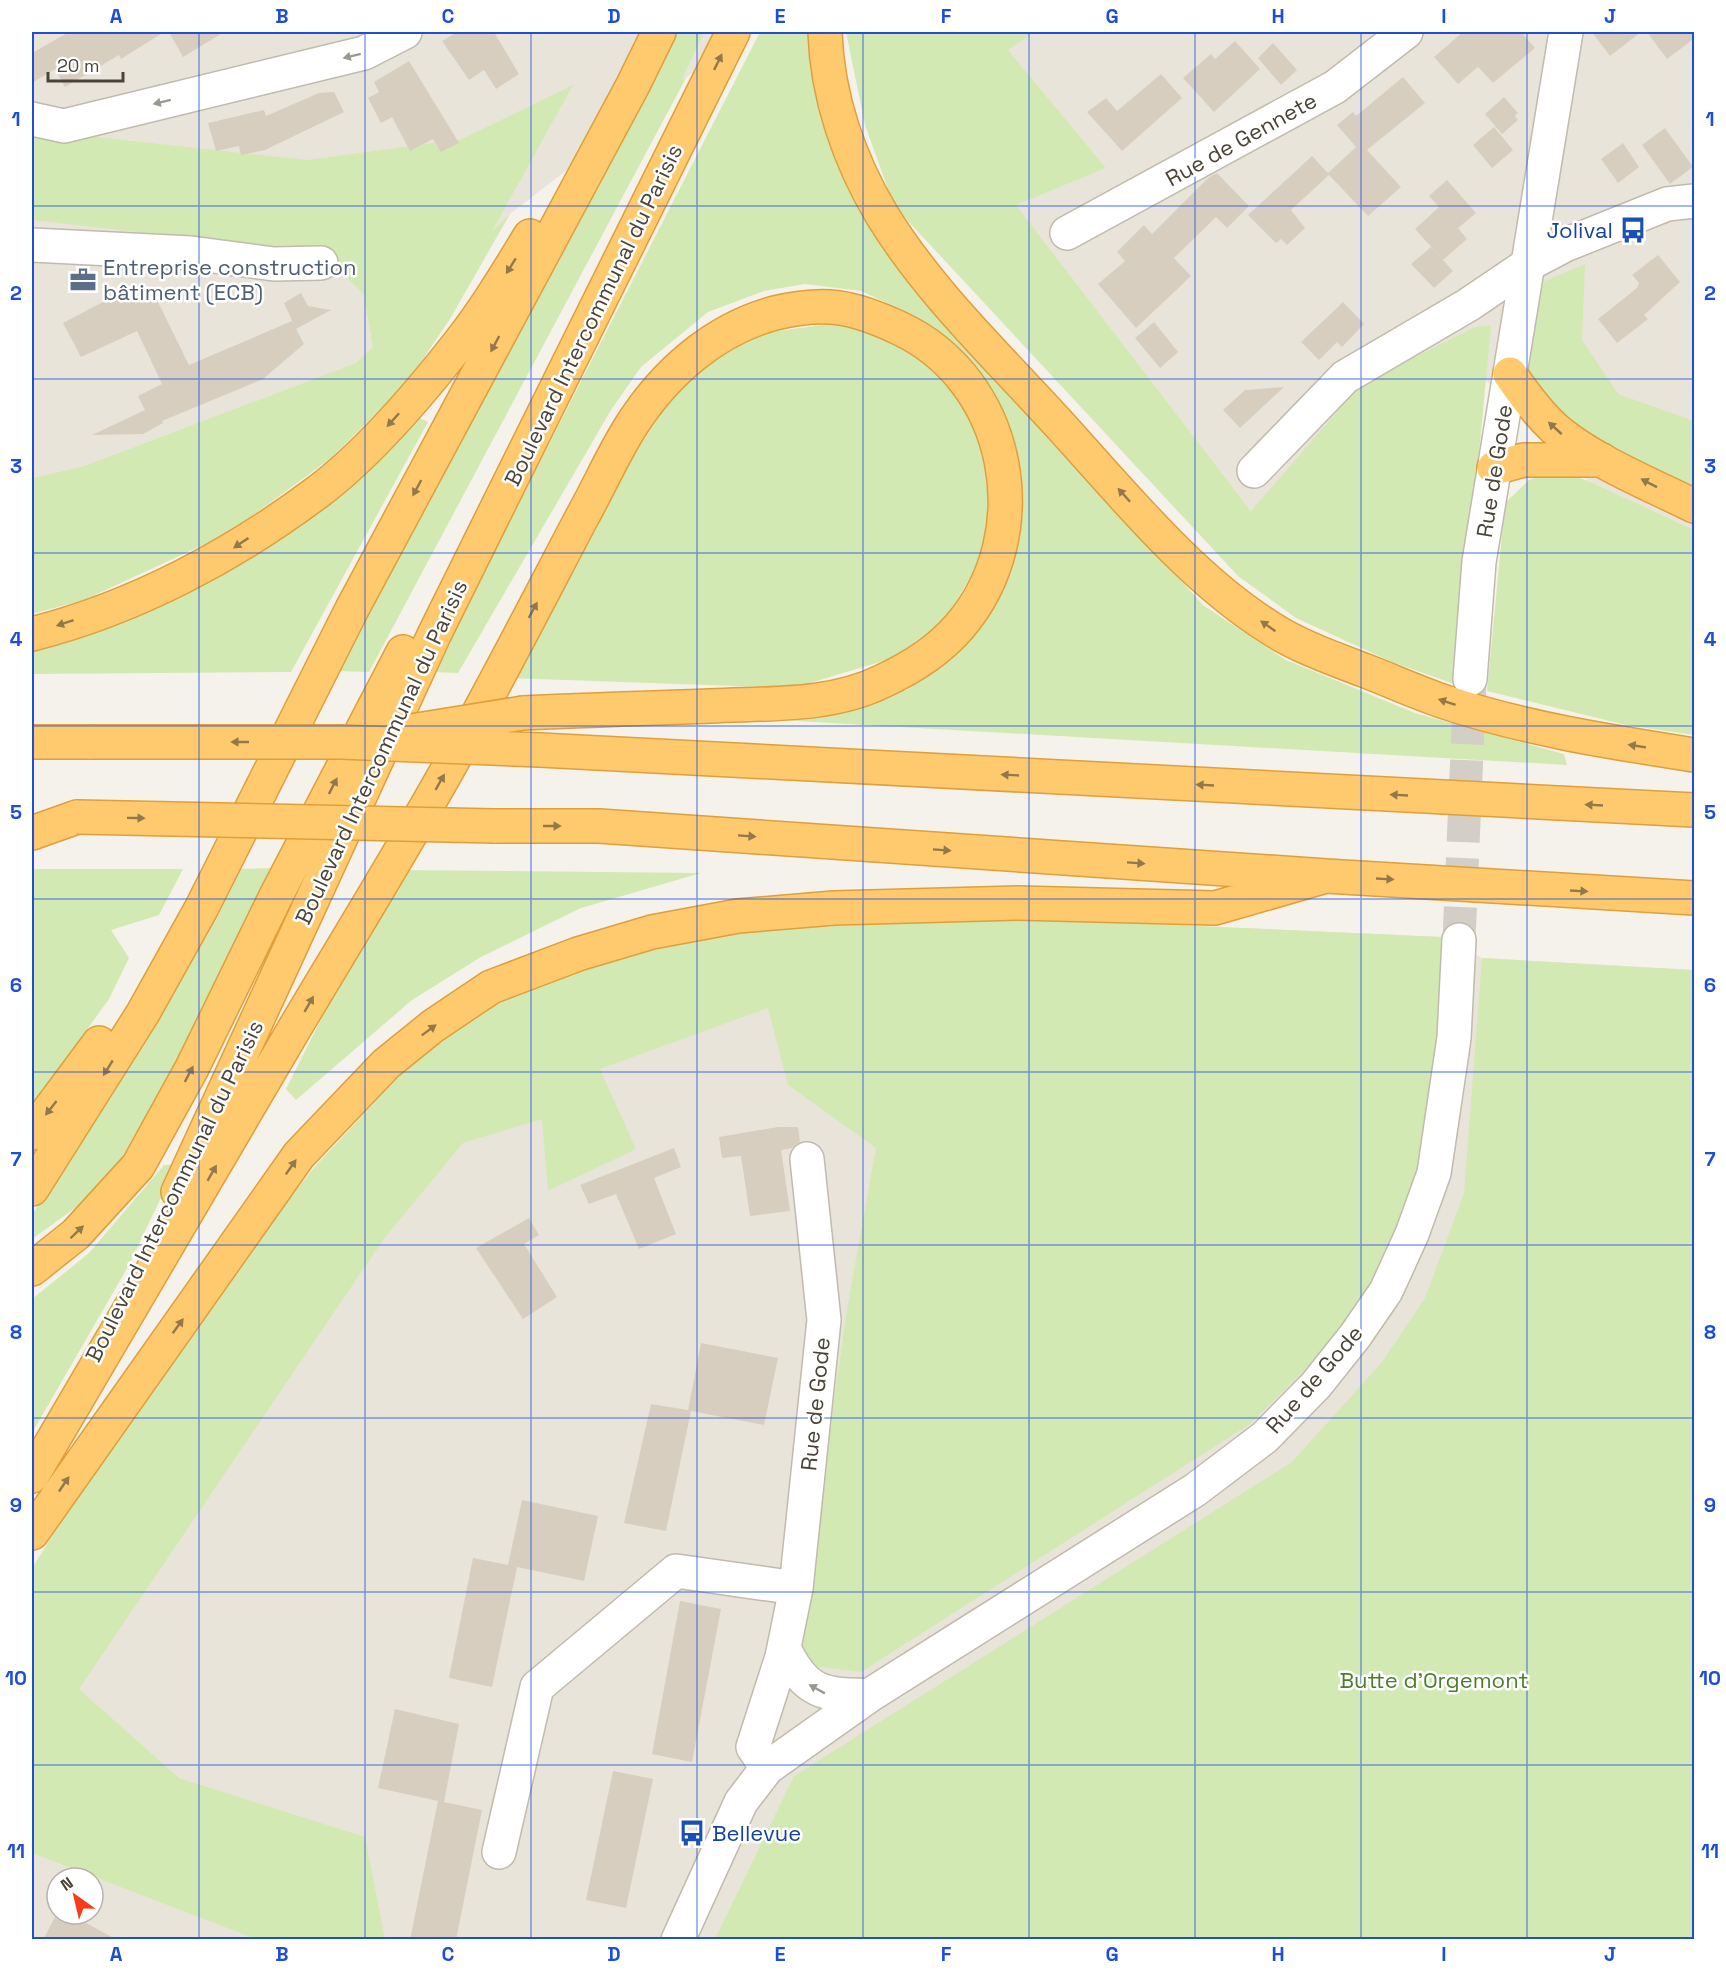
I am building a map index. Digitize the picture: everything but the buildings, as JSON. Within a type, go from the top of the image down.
[{"type":"highway","points":[[32,634],[124,603],[221,557],[320,490],[385,429],[462,340],[531,236],[641,32]]},
{"type":"highway","points":[[32,1133],[76,1076],[133,993],[201,878],[352,609],[628,96],[659,32]]},
{"type":"highway","name":"Boulevard Intercommunal du Parisis","points":[[32,1474],[150,1250],[435,635],[733,32]]},
{"type":"highway","points":[[825,32],[826,56],[839,121],[858,169],[882,215],[918,268],[1153,526],[1212,583],[1272,630],[1333,658],[1446,702],[1588,738],[1695,755]]},
{"type":"highway","points":[[32,1269],[76,1234],[138,1166],[192,1068],[277,894],[442,577],[702,93]]},
{"type":"highway","points":[[32,1474],[175,1237],[454,758],[632,424],[684,362],[722,333],[768,315],[817,304],[866,313],[922,339],[951,363],[978,397],[997,436],[1005,484],[1003,534],[987,583],[960,625],[925,657],[881,683],[839,698],[523,712],[341,742]]},
{"type":"highway","points":[[1510,374],[1525,396],[1554,428],[1604,460],[1695,506]]},
{"type":"highway","points":[[1494,468],[1524,460],[1604,460]]},
{"type":"highway","points":[[32,1189],[143,1013],[201,909],[352,609]]},
{"type":"highway","points":[[32,742],[341,742],[540,750],[1695,810]]},
{"type":"highway","points":[[32,817],[599,826],[1326,876],[1695,898]]},
{"type":"highway","points":[[32,833],[77,817]]},
{"type":"highway","points":[[32,1533],[299,1155],[386,1064],[433,1026],[491,987],[578,954],[652,932],[738,916],[834,908],[1018,903],[1215,908],[1326,876]]},
{"type":"street","points":[[32,119],[64,126],[364,53],[405,32]]},
{"type":"street","name":"Rue de Gennete","points":[[1067,233],[1335,87],[1406,32]]},
{"type":"street","name":"Rue de Gode","points":[[1470,679],[1479,562],[1566,32]]},
{"type":"street","points":[[1254,471],[1345,376],[1468,305],[1527,265],[1565,245],[1667,204],[1695,201]]},
{"type":"street","points":[[32,245],[191,254],[274,264],[321,263]]},
{"type":"street","name":"Rue de Gode","points":[[678,1940],[741,1802],[767,1768],[870,1695],[1195,1491],[1265,1437],[1316,1385],[1355,1336],[1386,1291],[1412,1234],[1434,1173],[1454,1038],[1459,940]]},
{"type":"street","name":"Rue de Gode","points":[[767,1768],[753,1747],[784,1648],[796,1588],[824,1320],[807,1158]]},
{"type":"street","points":[[499,1852],[537,1687],[676,1571],[796,1588]]},
{"type":"street","points":[[784,1648],[795,1670],[818,1691],[831,1696],[870,1695]]},
{"type":"shaded area","points":[[32,32],[745,32],[510,214],[357,363],[84,466],[32,478]]},
{"type":"shaded area","points":[[992,32],[1694,32],[1694,530],[1589,481],[1461,356],[1251,511],[1015,204],[1106,168]]},
{"type":"shaded area","points":[[1020,918],[1442,937],[1482,958],[1694,970],[1694,1939],[32,1939],[32,1568],[312,1170],[399,1076],[443,1040],[501,1001]]},
{"type":"green space","points":[[673,32],[704,32],[682,80],[686,78],[369,672],[337,671]]},
{"type":"green space","points":[[760,32],[811,32],[840,153],[1045,428],[1203,605],[1286,660],[1415,713],[1564,754],[1567,765],[778,720],[779,712],[824,714],[907,690],[971,639],[1011,574],[1023,513],[1018,455],[999,408],[973,365],[950,340],[913,315],[861,291],[805,284],[764,291],[708,312],[641,367],[611,410],[458,673],[432,672]]},
{"type":"green space","points":[[846,32],[1034,32],[1008,50],[1106,168],[1016,205],[1251,511],[1362,383],[1477,326],[1491,326],[1457,685],[1392,662],[1296,618],[1238,576],[894,206],[865,125]]},
{"type":"green space","points":[[573,85],[492,231],[510,214],[450,319],[406,384],[331,458],[229,533],[84,600],[32,614],[32,478],[84,466],[356,363],[373,347],[364,295],[322,253],[32,220],[32,128],[307,160],[462,139]]},
{"type":"green space","points":[[1585,264],[1582,340],[1618,394],[1694,421],[1694,488],[1568,425],[1526,374],[1540,283]]},
{"type":"green space","points":[[839,323],[898,340],[941,369],[977,426],[989,493],[983,555],[946,619],[893,658],[793,688],[506,678],[627,466],[666,406],[707,360],[759,333]]},
{"type":"green space","points":[[418,417],[428,422],[291,672],[32,674],[32,647],[130,612]]},
{"type":"green space","points":[[1554,470],[1589,481],[1694,530],[1694,735],[1626,725],[1487,691],[1505,503],[1529,480]]},
{"type":"green space","points":[[274,868],[165,1083],[122,1157],[85,1201],[32,1239],[32,1215],[236,869]]},
{"type":"green space","points":[[32,869],[183,869],[159,915],[111,930],[129,958],[109,999],[32,1106]]},
{"type":"green space","points":[[396,870],[701,873],[581,908],[481,957],[412,1000],[296,1100],[286,1089]]},
{"type":"green space","points":[[1020,918],[1442,937],[1433,1117],[1405,1224],[1346,1329],[1250,1424],[861,1672],[813,1666],[800,1647],[846,1315],[876,1148],[788,1085],[768,1008],[600,1069],[636,1149],[548,1191],[542,1119],[463,1143],[383,1240],[79,1689],[179,1778],[365,1837],[385,1939],[256,1939],[105,1881],[105,1866],[66,1866],[32,1853],[32,1568],[82,1489],[251,1248],[312,1170],[399,1076],[443,1040],[501,1001],[583,968],[658,944],[742,930]]},
{"type":"green space","name":"Butte d'Orgemont","points":[[1482,958],[1694,970],[1694,1939],[715,1939],[794,1776],[1292,1462],[1382,1362],[1425,1298],[1464,1193]]},
{"type":"green space","points":[[177,1164],[129,1265],[32,1433],[32,1299],[89,1253],[164,1165]]},
{"type":"tunnel","points":[[1459,940],[1470,681]]},
{"type":"place","name":"Jolival","points":[[1633,230]]},
{"type":"place","name":"Entreprise construction bâtiment (ECB)","points":[[83,280]]},
{"type":"place","name":"Bellevue","points":[[692,1833]]}]
